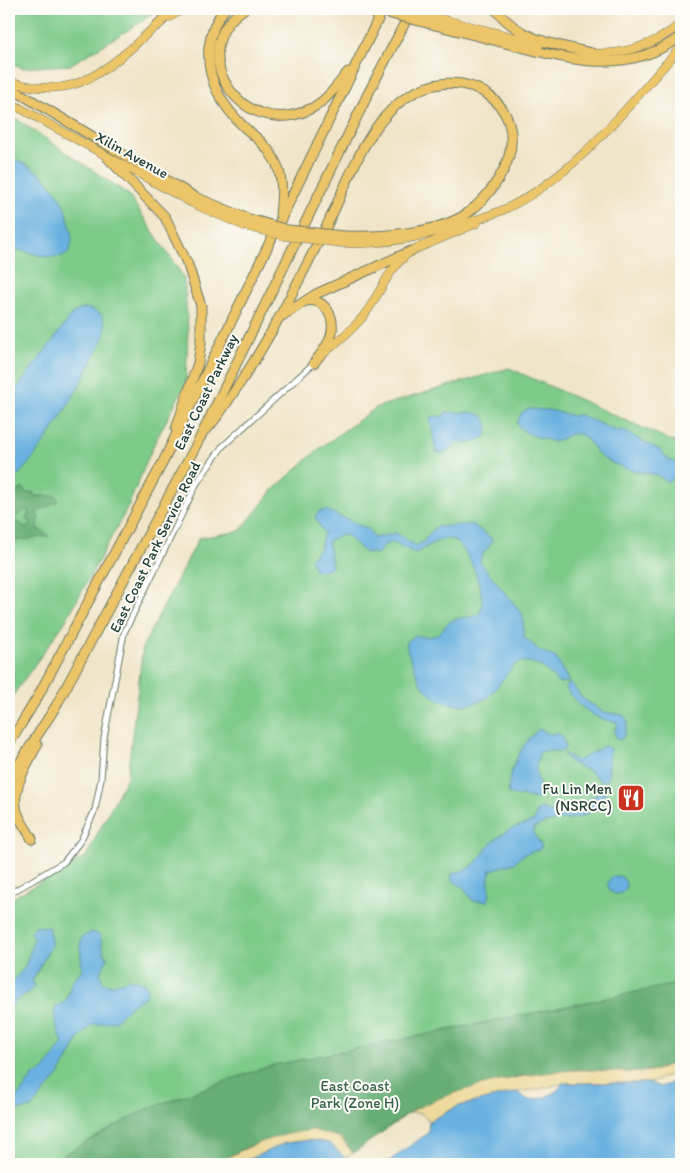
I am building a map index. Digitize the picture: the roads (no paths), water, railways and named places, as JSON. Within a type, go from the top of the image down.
[{"type":"highway","points":[[156,26],[175,9]]},
{"type":"highway","points":[[225,9],[218,17],[211,34],[208,65],[212,82],[232,112],[275,160],[283,191],[280,223]]},
{"type":"highway","points":[[244,9],[239,12],[224,32],[218,58],[220,73],[226,86],[236,98],[256,112],[270,117],[283,117],[311,109],[321,102],[356,62]]},
{"type":"highway","points":[[371,9],[432,20],[560,58],[589,62],[626,61],[667,46],[681,36]]},
{"type":"highway","name":"East Coast Parkway","points":[[9,744],[37,698],[175,440],[383,9]]},
{"type":"highway","name":"East Coast Parkway","points":[[9,780],[56,706],[200,438],[370,90],[412,9]]},
{"type":"highway","points":[[495,9],[514,27],[530,38],[592,53]]},
{"type":"highway","points":[[9,87],[195,197],[245,222],[288,230],[343,240],[433,227],[468,213],[482,200],[503,172],[509,158],[509,126],[502,109],[490,96],[476,87],[445,82],[416,92],[388,113],[376,128],[360,155],[280,318],[215,421],[200,438]]},
{"type":"highway","points":[[107,157],[165,217],[188,266],[201,306],[198,363],[179,416],[175,440]]},
{"type":"highway","points":[[280,318],[299,303],[330,287],[410,251]]},
{"type":"highway","points":[[299,303],[317,301],[325,307],[331,317],[332,329],[330,340],[314,363]]},
{"type":"highway","points":[[32,839],[16,808],[16,790],[56,706]]},
{"type":"main road","points":[[9,81],[32,88],[59,89],[88,79],[127,52],[156,26],[183,9]]},
{"type":"main road","points":[[401,9],[432,20],[565,50],[592,53],[614,54],[645,46],[663,37],[681,23]]},
{"type":"main road","points":[[314,363],[364,316],[396,263],[410,251],[465,230],[503,210],[554,179],[622,115],[681,47]]},
{"type":"main road","name":"Xilin Avenue","points":[[9,102],[192,203],[245,222]]},
{"type":"main road","points":[[343,240],[367,245],[421,236],[503,210]]},
{"type":"street","name":"East Coast Park Service Road","points":[[9,894],[64,862],[81,840],[94,810],[101,780],[104,738],[124,633],[197,483],[222,447],[314,363]]},
{"type":"water","points":[[16,160],[38,172],[60,197],[71,231],[71,246],[67,254],[52,257],[9,249],[9,162]]},
{"type":"water","points":[[85,308],[100,314],[105,325],[104,336],[75,394],[49,435],[36,454],[9,484],[9,399],[74,312]]},
{"type":"water","points":[[528,409],[549,410],[574,416],[578,414],[616,431],[622,430],[660,450],[669,460],[681,464],[681,475],[667,482],[657,475],[635,471],[618,465],[602,458],[587,439],[576,433],[554,442],[533,436],[523,430],[517,423],[522,412]]},
{"type":"water","points":[[446,412],[469,412],[482,415],[486,419],[486,436],[473,443],[457,442],[444,453],[436,452],[430,417],[443,416]]},
{"type":"water","points":[[326,510],[368,529],[375,538],[396,533],[416,546],[423,542],[435,527],[472,524],[492,539],[480,562],[523,615],[524,637],[540,651],[556,658],[569,682],[558,683],[537,665],[520,662],[513,667],[486,698],[466,705],[446,702],[436,698],[421,684],[408,654],[407,642],[415,635],[425,637],[437,634],[450,621],[479,614],[482,607],[482,597],[476,573],[470,561],[458,543],[451,539],[442,539],[415,553],[393,542],[384,545],[378,554],[364,552],[346,535],[338,536],[328,541],[332,567],[321,571],[315,570],[310,559],[320,548],[324,533],[315,517],[319,511]]},
{"type":"water","points":[[571,683],[582,698],[603,712],[623,715],[628,722],[623,738],[619,740],[616,738],[614,731],[617,722],[594,715],[574,700],[565,687]]},
{"type":"water","points":[[540,729],[550,734],[560,734],[566,746],[563,751],[541,751],[536,768],[542,795],[538,799],[509,794],[510,778],[517,758],[528,740]]},
{"type":"water","points":[[604,746],[610,748],[608,778],[603,783],[591,772],[570,762],[563,753],[577,761]]},
{"type":"water","points":[[602,790],[606,792],[590,812],[573,819],[545,823],[534,828],[533,833],[542,846],[539,850],[524,854],[514,863],[491,870],[488,901],[473,901],[464,888],[451,879],[453,873],[463,871],[475,863],[494,840],[501,835],[534,821],[537,811],[542,808],[550,812],[566,812],[581,805]]},
{"type":"water","points":[[613,876],[621,876],[626,881],[624,892],[613,894],[608,889],[608,881]]},
{"type":"water","points":[[35,926],[48,927],[52,944],[32,981],[35,986],[17,1001],[9,1011],[9,986],[25,967],[34,939],[30,933]]},
{"type":"water","points":[[92,932],[100,935],[104,953],[108,958],[100,973],[103,983],[112,985],[130,979],[144,983],[147,989],[146,996],[130,1006],[115,1021],[92,1025],[79,1038],[59,1075],[31,1108],[9,1112],[9,1099],[16,1099],[33,1076],[44,1070],[63,1043],[55,1021],[55,1007],[66,1001],[71,984],[82,969],[80,946],[82,937]]},
{"type":"water","points":[[681,1080],[681,1164],[385,1164],[428,1133],[429,1121],[459,1106],[517,1092],[528,1100],[539,1098],[552,1094],[563,1083],[650,1083],[660,1087]]},
{"type":"water","points":[[309,1140],[329,1143],[345,1158],[343,1164],[239,1164],[285,1143]]},
{"type":"place","name":"Fu Lin Men (NSRCC)","points":[[631,798]]},
{"type":"park label","name":"East Coast Park (Zone H)","points":[[355,1094]]}]
